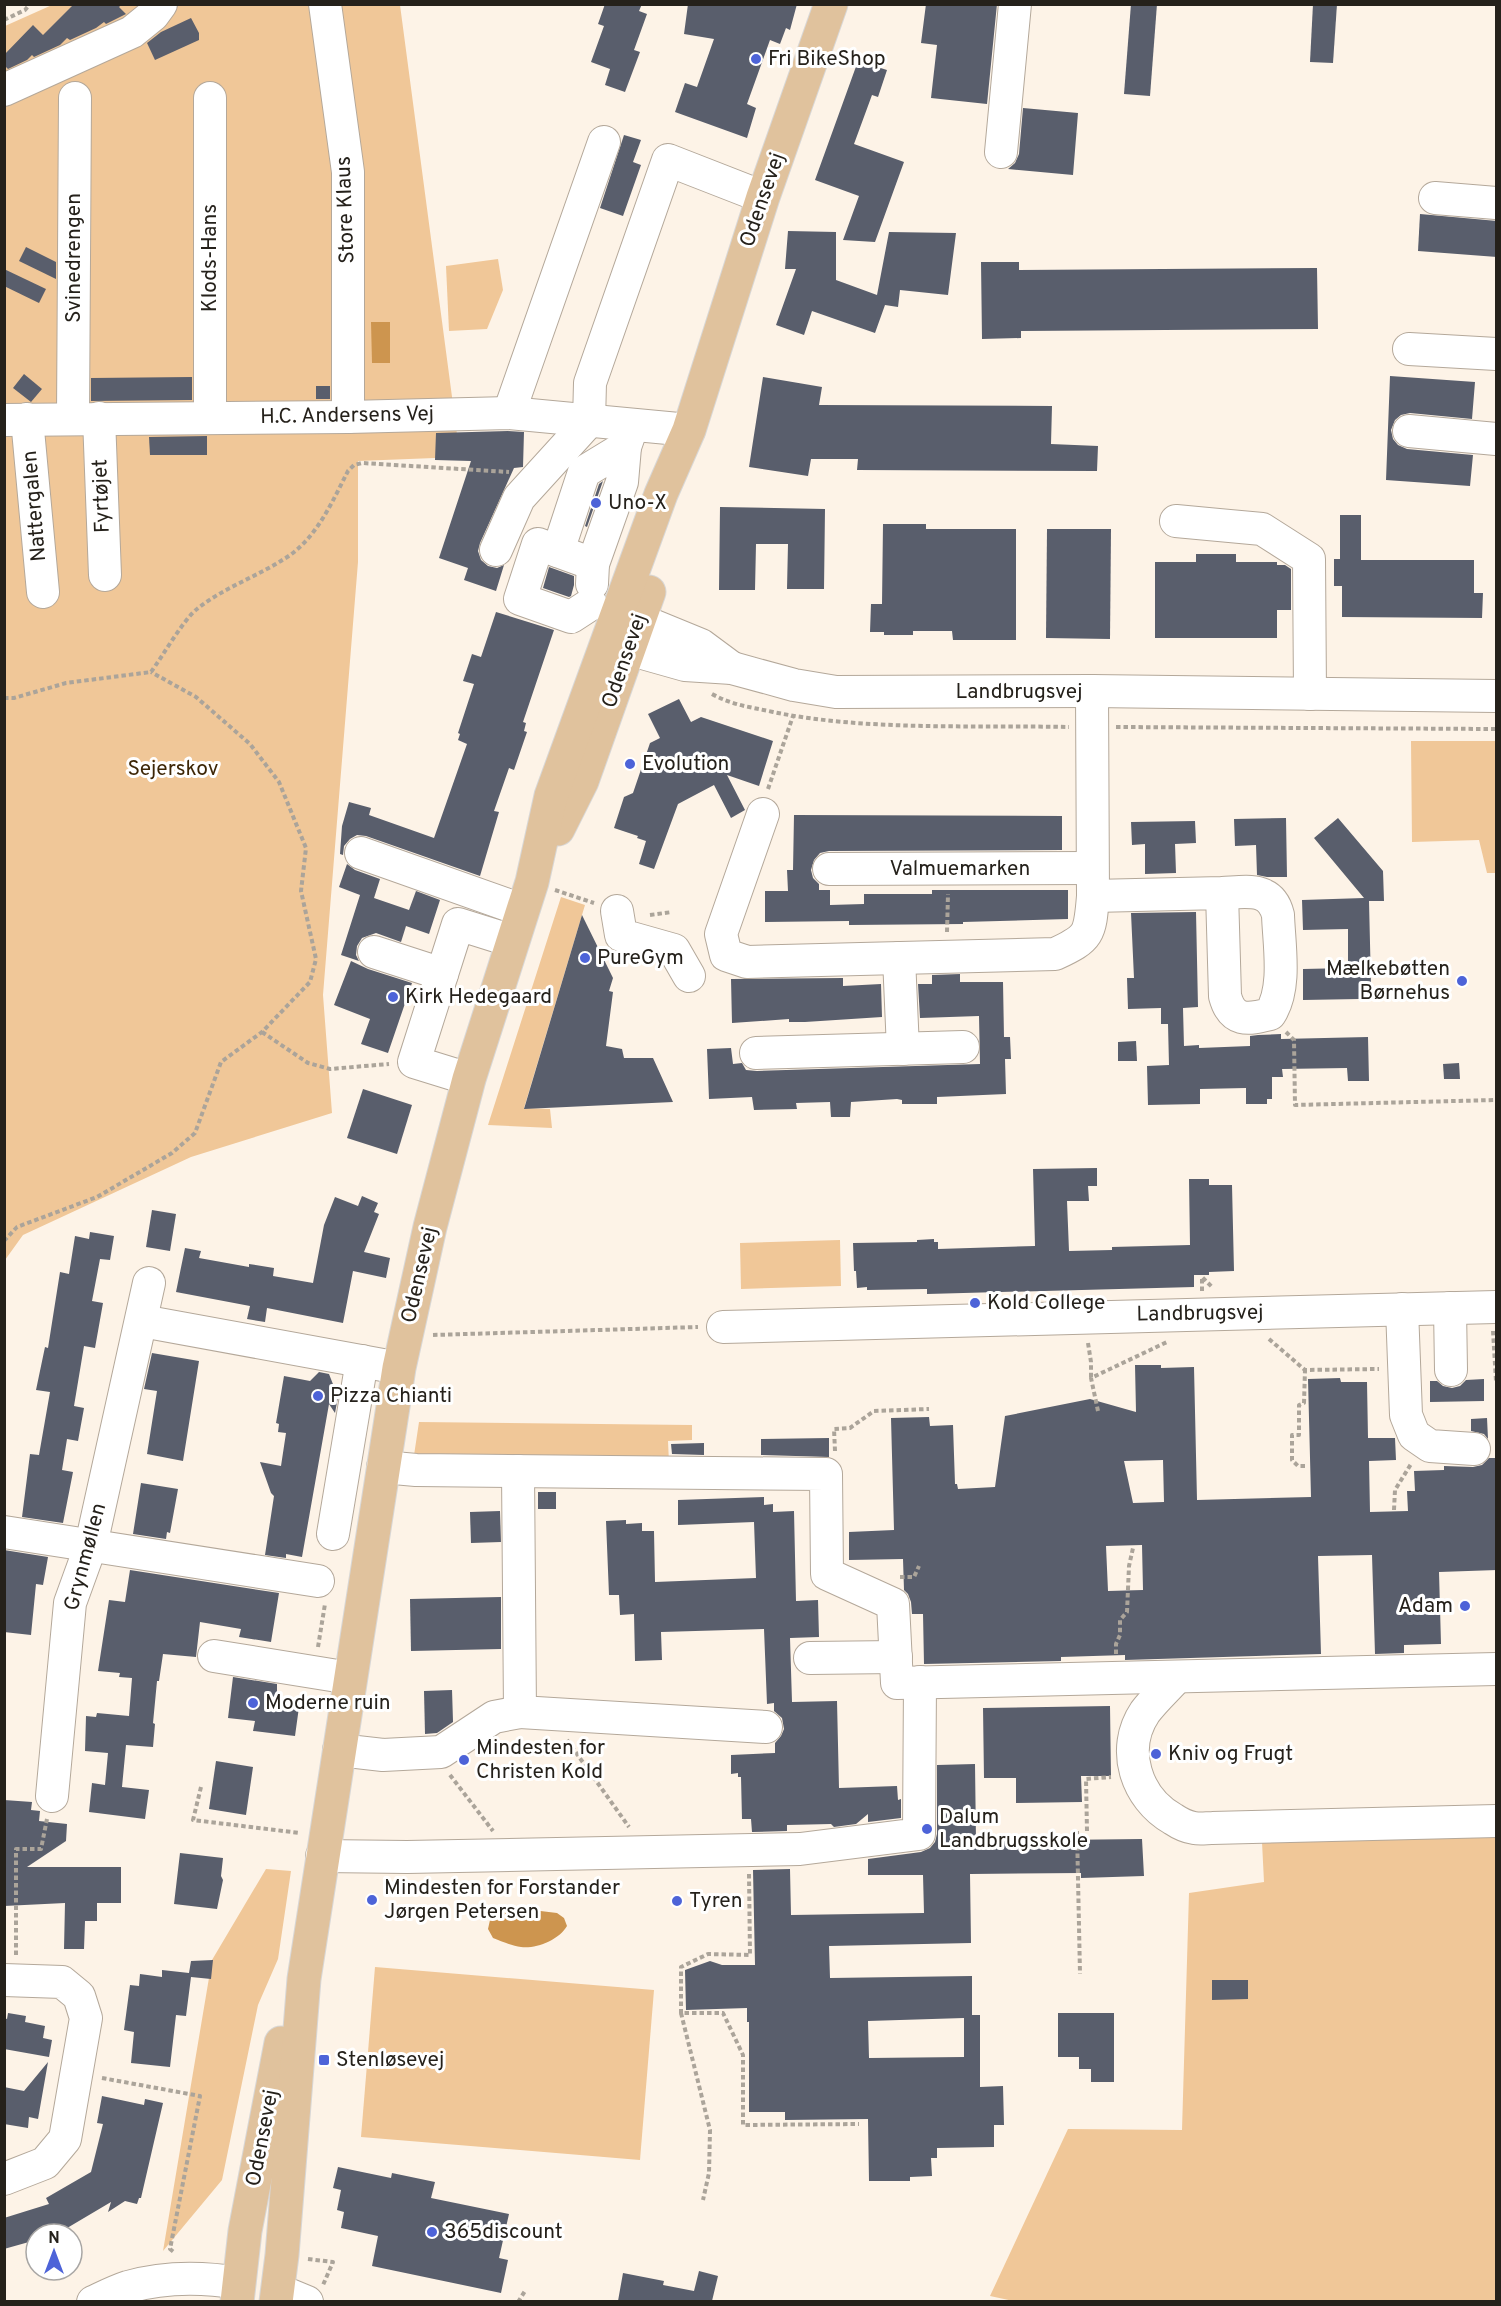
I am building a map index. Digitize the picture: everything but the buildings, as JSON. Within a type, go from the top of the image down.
[{"type":"main road","name":"Odensevej","points":[[264,2296],[282,2255],[304,1979],[323,1846],[399,1368],[430,1227],[469,1079],[512,941],[527,896],[582,781],[617,625],[661,494],[689,430],[763,197],[831,4]]},
{"type":"main road","name":"Odensevej","points":[[264,2296],[245,2231],[283,2036],[304,1979]]},
{"type":"street","points":[[4,90],[132,32],[153,15],[161,4]]},
{"type":"street","name":"Store Klaus","points":[[325,4],[348,172],[348,417]]},
{"type":"street","points":[[1001,152],[1015,4]]},
{"type":"street","name":"Svinedrengen","points":[[75,98],[86,418]]},
{"type":"street","name":"Klods-Hans","points":[[210,98],[210,418]]},
{"type":"street","points":[[509,413],[604,142]]},
{"type":"street","points":[[496,550],[519,498],[589,421],[590,383],[668,160],[763,197]]},
{"type":"street","points":[[1436,198],[1497,203]]},
{"type":"street","points":[[1409,349],[1497,354]]},
{"type":"street","name":"H.C. Andersens Vej","points":[[16,420],[509,413],[589,421],[628,437],[689,430]]},
{"type":"street","name":"Fyrtøjet","points":[[86,418],[105,575]]},
{"type":"street","name":"Nattergalen","points":[[16,420],[43,592]]},
{"type":"street","points":[[1410,431],[1497,439]]},
{"type":"street","points":[[558,551],[584,472],[628,437]]},
{"type":"street","points":[[617,625],[593,564],[622,482],[628,437]]},
{"type":"street","points":[[1176,521],[1262,530],[1309,559],[1310,694]]},
{"type":"street","points":[[593,564],[538,544],[520,599],[572,617],[617,625]]},
{"type":"street","name":"Landbrugsvej","points":[[617,625],[685,665],[732,668],[794,685],[836,692],[1092,691],[1497,696]]},
{"type":"street","points":[[726,955],[747,962],[1055,954],[1080,943],[1091,923],[1093,882],[1092,691]]},
{"type":"street","points":[[726,955],[721,934],[763,814]]},
{"type":"street","points":[[361,853],[527,896]]},
{"type":"street","name":"Valmuemarken","points":[[829,869],[948,869],[1222,893],[1254,891],[1275,903],[1278,915],[1280,991],[1276,1005],[1269,1014]]},
{"type":"street","points":[[1222,893],[1225,996],[1228,1006],[1233,1014],[1242,1017],[1254,1018],[1269,1014]]},
{"type":"street","points":[[616,911],[621,935],[674,950],[694,983],[726,955]]},
{"type":"street","points":[[469,1079],[414,1062],[458,924],[512,941]]},
{"type":"street","points":[[374,952],[442,974]]},
{"type":"street","points":[[899,958],[903,1049]]},
{"type":"street","points":[[756,1053],[963,1047]]},
{"type":"street","name":"Grynmøllen","points":[[52,1796],[70,1602],[91,1545],[149,1283]]},
{"type":"street","name":"Landbrugsvej","points":[[723,1326],[1494,1307]]},
{"type":"street","points":[[1450,1308],[1451,1370]]},
{"type":"street","points":[[1402,1309],[1406,1415],[1414,1435],[1430,1446],[1474,1449]]},
{"type":"street","points":[[142,1321],[399,1368]]},
{"type":"street","points":[[333,1534],[362,1361]]},
{"type":"street","points":[[383,1467],[518,1471],[826,1474],[827,1574],[892,1604],[897,1683],[1497,1669]]},
{"type":"street","points":[[518,1471],[520,1712]]},
{"type":"street","points":[[4,1532],[318,1581]]},
{"type":"street","points":[[214,1656],[351,1678]]},
{"type":"street","points":[[810,1658],[896,1657]]},
{"type":"street","points":[[1176,1678],[1145,1712],[1139,1726],[1133,1754],[1136,1775],[1143,1791],[1162,1812],[1192,1828],[1497,1821]]},
{"type":"street","points":[[323,1846],[408,1857],[511,1855],[800,1849],[919,1834],[920,1682]]},
{"type":"street","points":[[339,1750],[383,1755],[441,1752],[494,1717],[520,1712],[766,1727]]},
{"type":"street","points":[[4,2179],[45,2163],[65,2139],[86,2018],[79,1996],[62,1982],[10,1980]]},
{"type":"street","points":[[93,2301],[129,2287],[207,2278],[264,2296]]},
{"type":"street","points":[[133,2301],[162,2301]]},
{"type":"path","points":[[4,20],[25,10],[30,4]]},
{"type":"path","points":[[151,672],[195,610],[286,558],[307,538],[324,517],[348,471],[354,465],[362,463],[519,473]]},
{"type":"path","points":[[4,698],[14,698],[66,683],[151,672],[196,697],[250,744],[279,783],[306,848],[301,891],[316,959],[310,982],[262,1032],[221,1062],[195,1133],[172,1153],[98,1197],[17,1227],[4,1241]]},
{"type":"path","points":[[763,814],[763,805],[793,716]]},
{"type":"path","points":[[947,956],[948,869]]},
{"type":"path","points":[[1269,1014],[1294,1040],[1295,1105],[1497,1100]]},
{"type":"path","points":[[262,1032],[308,1063],[330,1069],[414,1062]]},
{"type":"path","points":[[1203,1314],[1202,1278],[1305,1370],[1404,1368]]},
{"type":"path","points":[[1494,1307],[1497,1381]]},
{"type":"path","points":[[1083,1317],[1091,1362],[1090,1378],[1098,1411]]},
{"type":"path","points":[[406,1336],[723,1326]]},
{"type":"path","points":[[1090,1378],[1172,1340]]},
{"type":"path","points":[[1305,1370],[1304,1403],[1299,1405],[1299,1435],[1292,1435],[1292,1460],[1298,1466],[1305,1466]]},
{"type":"path","points":[[826,1474],[835,1462],[834,1429],[850,1428],[874,1411],[929,1409]]},
{"type":"path","points":[[1394,1510],[1395,1490],[1411,1465],[1414,1435]]},
{"type":"path","points":[[1116,1679],[1116,1644],[1120,1635],[1120,1620],[1127,1612],[1129,1566],[1133,1548]]},
{"type":"path","points":[[315,1672],[328,1583],[318,1581]]},
{"type":"path","points":[[561,1731],[647,1852]]},
{"type":"path","points":[[434,1753],[511,1855]]},
{"type":"path","points":[[1087,1831],[1086,1779],[1136,1775]]},
{"type":"path","points":[[201,1787],[194,1820],[323,1846]]},
{"type":"path","points":[[10,1980],[16,1849],[41,1849],[52,1796]]},
{"type":"path","points":[[1077,1831],[1080,1974]]},
{"type":"path","points":[[703,2200],[709,2173],[710,2130],[681,2013],[681,1967],[708,1954],[750,1955],[748,1850]]},
{"type":"path","points":[[681,2013],[723,2013],[743,2055],[743,2125],[858,2124]]},
{"type":"path","points":[[77,2073],[200,2097],[170,2249],[207,2278]]},
{"type":"path","points":[[519,2301],[525,2291]]},
{"type":"green space","name":"Sejerskov","points":[[52,5],[400,5],[460,457],[358,461],[358,562],[323,995],[332,1113],[191,1157],[23,1235],[5,1260],[5,26]]},
{"type":"green space","points":[[498,259],[503,290],[487,329],[449,331],[446,266]]},
{"type":"green space","points":[[1411,741],[1496,741],[1496,873],[1487,873],[1479,840],[1412,842]]},
{"type":"green space","points":[[561,897],[585,905],[524,1108],[550,1109],[552,1128],[488,1125]]},
{"type":"green space","points":[[840,1240],[841,1286],[741,1289],[740,1243]]},
{"type":"green space","points":[[419,1422],[692,1425],[692,1440],[668,1441],[669,1463],[413,1462]]},
{"type":"green space","points":[[1496,1837],[1496,2301],[1018,2302],[990,2296],[1068,2129],[1182,2130],[1189,1893],[1264,1882],[1262,1842]]},
{"type":"green space","points":[[266,1869],[291,1871],[278,1959],[258,2005],[222,2180],[163,2251],[212,1960]]},
{"type":"green space","points":[[375,1967],[654,1990],[640,2160],[361,2137]]},
{"type":"shaded area","points":[[371,322],[390,322],[390,363],[372,363]]},
{"type":"shaded area","points":[[524,1909],[557,1913],[564,1918],[567,1926],[553,1939],[533,1947],[518,1946],[493,1938],[488,1929],[490,1920],[502,1912]]},
{"type":"place","name":"Fri BikeShop","points":[[756,59]]},
{"type":"place","name":"Uno-X","points":[[596,503]]},
{"type":"place","name":"Evolution","points":[[630,764]]},
{"type":"place","name":"PureGym","points":[[585,958]]},
{"type":"place","name":"Mælkebøtten Børnehus","points":[[1462,981]]},
{"type":"place","name":"Kirk Hedegaard","points":[[393,997]]},
{"type":"place","name":"Kold College","points":[[975,1303]]},
{"type":"place","name":"Pizza Chianti","points":[[318,1396]]},
{"type":"place","name":"Adam","points":[[1465,1606]]},
{"type":"place","name":"Moderne ruin","points":[[253,1703]]},
{"type":"place","name":"Kniv og Frugt","points":[[1156,1754]]},
{"type":"place","name":"Mindesten for Christen Kold","points":[[464,1760]]},
{"type":"place","name":"Dalum Landbrugsskole","points":[[927,1829]]},
{"type":"place","name":"Mindesten for Forstander Jørgen Petersen","points":[[372,1900]]},
{"type":"place","name":"Tyren","points":[[677,1901]]},
{"type":"place","name":"Stenløsevej","points":[[324,2060]]},
{"type":"place","name":"365discount","points":[[432,2232]]}]
